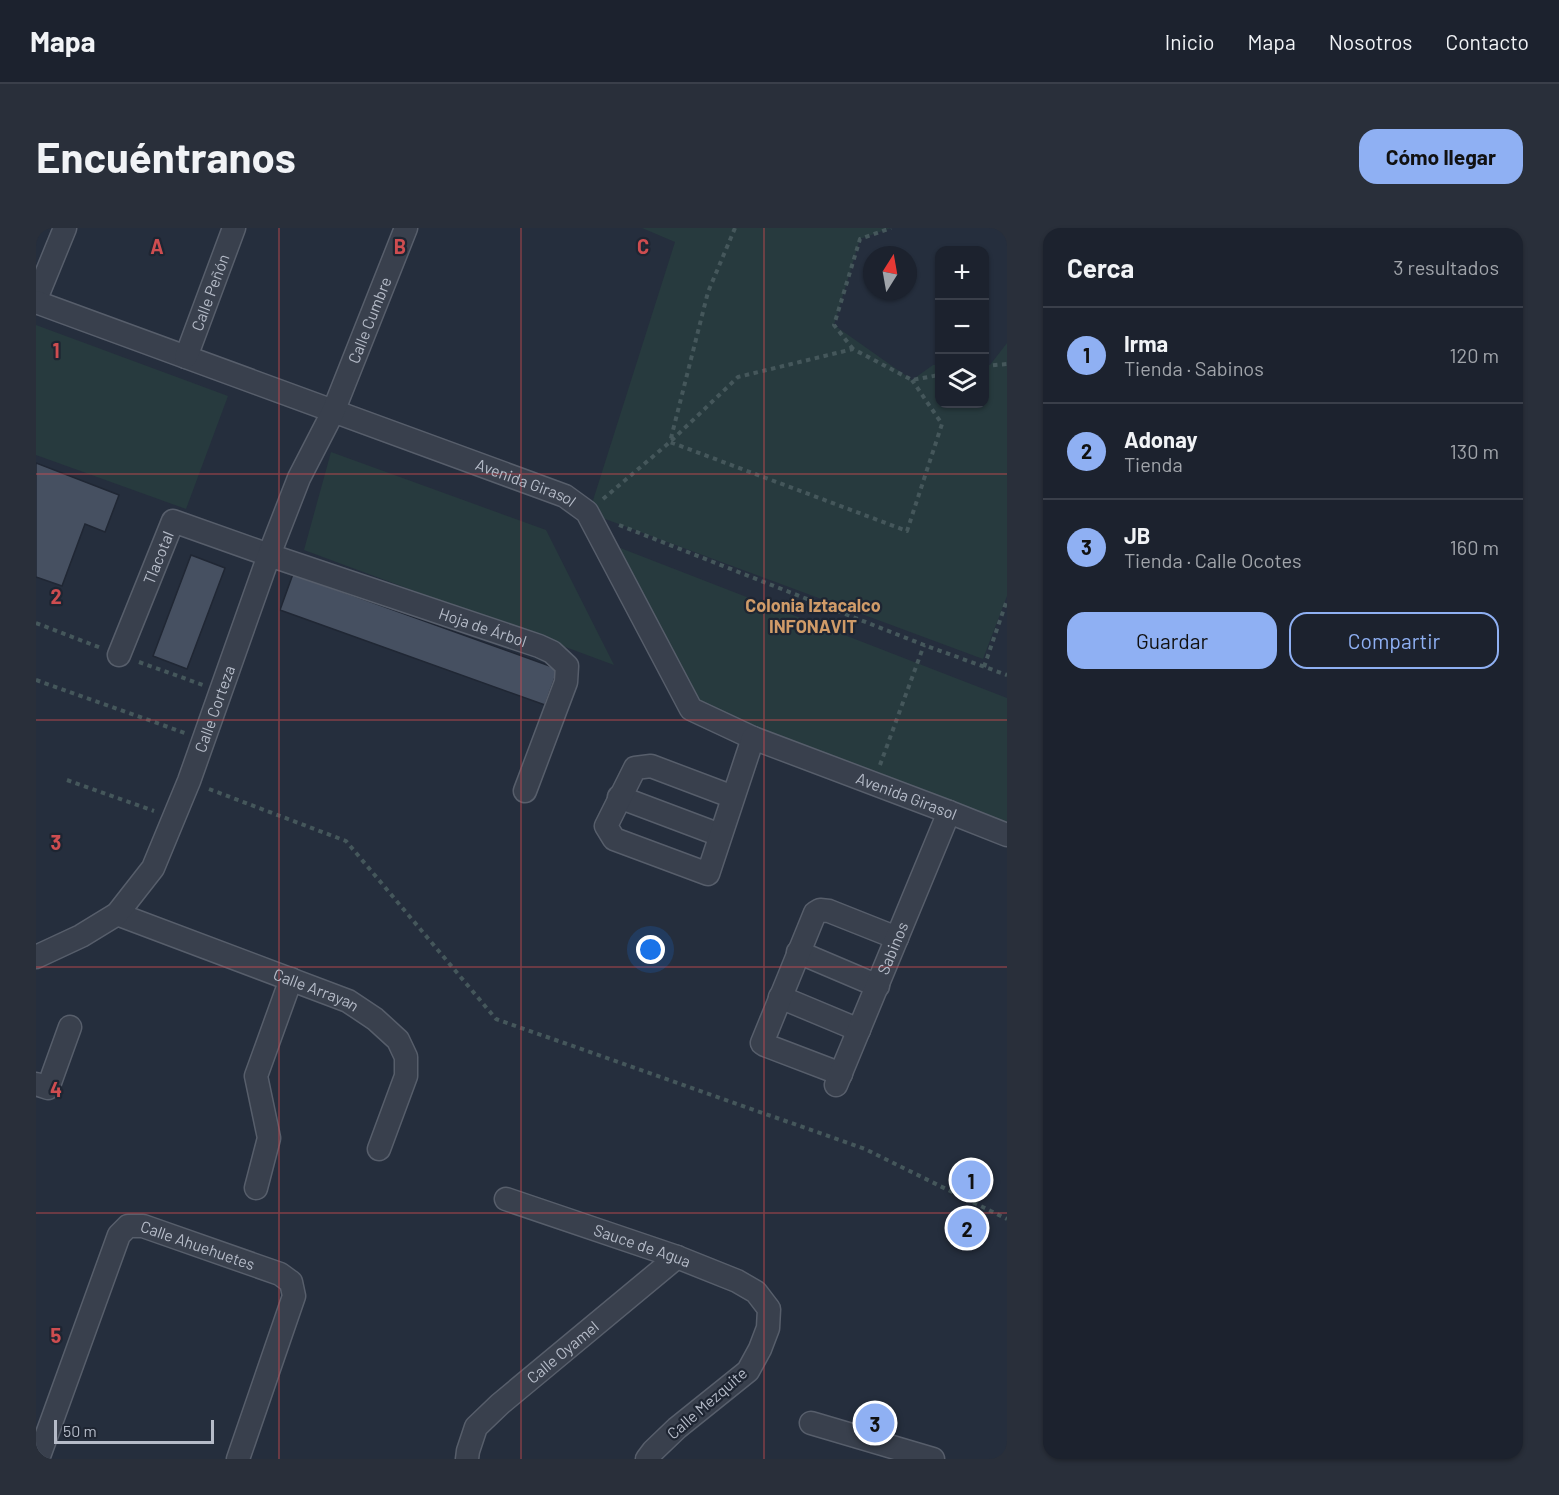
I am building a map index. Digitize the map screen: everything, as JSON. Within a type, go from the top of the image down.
[{"type":"street","points":[[36,300],[65,228]]},
{"type":"street","name":"Calle Peñón","points":[[186,357],[234,228]]},
{"type":"street","name":"Calle Cumbre","points":[[333,412],[406,228]]},
{"type":"street","name":"Avenida Girasol","points":[[36,300],[333,412],[565,496],[587,512],[692,709],[753,738],[1007,835]]},
{"type":"street","name":"Calle Corteza","points":[[36,957],[81,936],[117,914],[153,868],[189,781],[269,555],[299,478],[333,412]]},
{"type":"street","name":"Tlacotal","points":[[118,655],[173,521],[269,555]]},
{"type":"street","name":"Hoja de Árbol","points":[[269,555],[552,652],[567,666],[566,682],[525,791]]},
{"type":"street","points":[[733,797],[651,766],[635,768],[606,825],[614,839],[708,874],[753,738]]},
{"type":"street","points":[[620,797],[720,835]]},
{"type":"street","name":"Sabinos","points":[[780,997],[763,1044],[839,1079],[949,812]]},
{"type":"street","points":[[859,1030],[780,997],[798,952],[815,913],[820,910],[829,911],[897,938]]},
{"type":"street","name":"Calle Arrayan","points":[[117,914],[348,1001],[375,1019],[398,1040],[406,1057],[406,1076],[379,1149]]},
{"type":"street","points":[[798,952],[878,986]]},
{"type":"street","points":[[256,1188],[269,1138],[256,1076],[291,979]]},
{"type":"street","points":[[36,1084],[48,1088],[70,1027]]},
{"type":"street","name":"Sauce de Agua","points":[[506,1199],[677,1257],[737,1281],[756,1292],[769,1309]]},
{"type":"street","name":"Calle Ahuehuetes","points":[[38,1459],[119,1235],[128,1226],[143,1226],[280,1274],[291,1282],[294,1296],[238,1459]]},
{"type":"street","name":"Calle Oyamel","points":[[467,1459],[476,1426],[677,1257]]},
{"type":"street","name":"Calle Mezquite","points":[[647,1459],[677,1428],[748,1371],[768,1328],[769,1309]]},
{"type":"street","points":[[811,1423],[933,1459]]},
{"type":"path","points":[[670,442],[708,292],[735,228]]},
{"type":"path","points":[[670,442],[907,531],[942,424],[912,380],[853,350],[834,325],[860,239],[891,228]]},
{"type":"path","points":[[853,350],[738,377],[670,442],[587,512],[924,645],[1007,675]]},
{"type":"path","points":[[989,366],[1007,364]]},
{"type":"path","points":[[912,380],[935,376]]},
{"type":"path","points":[[984,667],[1007,600]]},
{"type":"path","points":[[874,783],[924,645]]},
{"type":"path","points":[[36,680],[203,740]]},
{"type":"path","points":[[67,780],[174,818]]},
{"type":"path","points":[[189,781],[346,841],[496,1019],[865,1149],[1007,1219]]},
{"type":"green space","points":[[642,228],[891,228],[860,239],[834,325],[912,380],[935,365],[935,408],[989,408],[989,365],[1007,343],[1007,596],[983,659],[589,513],[675,242]]},
{"type":"green space","points":[[36,325],[228,396],[186,509],[36,455]]},
{"type":"green space","points":[[331,452],[546,530],[614,665],[304,550]]},
{"type":"green space","points":[[610,544],[1007,698],[1007,827],[700,710]]},
{"type":"building","points":[[36,463],[119,495],[105,532],[85,524],[62,586],[36,577]]},
{"type":"building","points":[[191,555],[225,568],[187,669],[153,656]]},
{"type":"building","points":[[293,574],[558,669],[545,705],[280,610]]},
{"type":"place","name":"Irma","points":[[971,1180]]},
{"type":"place","name":"Adonay","points":[[967,1228]]},
{"type":"place","name":"JB","points":[[875,1423]]},
{"type":"district","name":"Colonia Iztacalco INFONAVIT","points":[[813,616]]}]
